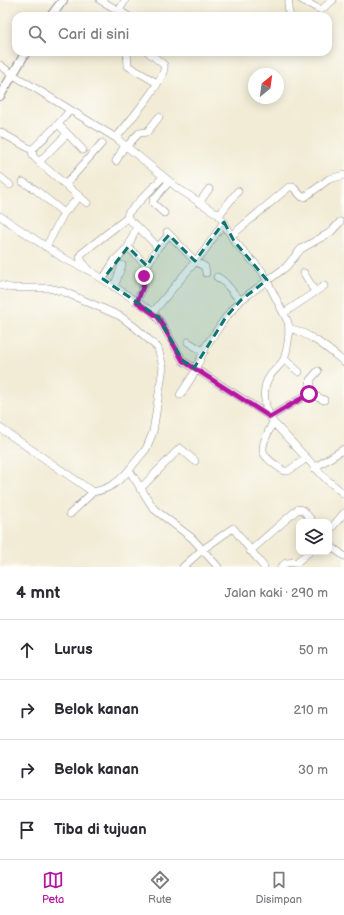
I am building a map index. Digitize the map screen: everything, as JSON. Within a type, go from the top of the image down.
[{"type":"street","points":[[54,12],[63,0]]},
{"type":"street","points":[[100,0],[119,11],[125,0]]},
{"type":"street","points":[[289,0],[289,12]]},
{"type":"street","points":[[302,0],[321,10],[333,0]]},
{"type":"street","points":[[0,96],[23,56]]},
{"type":"street","points":[[127,56],[128,66],[157,83]]},
{"type":"street","points":[[116,138],[140,108],[165,68],[152,56]]},
{"type":"street","points":[[0,64],[12,74],[116,138],[169,182],[219,215],[232,235],[234,241],[256,264],[267,280],[284,313],[289,328],[284,358],[270,375],[265,386],[270,418],[263,453],[266,458],[288,471],[307,458]]},
{"type":"street","points":[[32,150],[47,134],[59,125],[70,110]]},
{"type":"street","points":[[116,161],[126,146],[139,133],[147,132],[159,117]]},
{"type":"street","points":[[59,125],[83,150]]},
{"type":"street","points":[[0,132],[32,150]]},
{"type":"street","points":[[39,162],[67,134]]},
{"type":"street","points":[[66,184],[102,143]]},
{"type":"street","points":[[32,150],[33,156],[39,162],[87,202]]},
{"type":"street","points":[[232,235],[289,187],[293,187],[302,197],[305,197],[329,179],[344,175]]},
{"type":"street","points":[[0,177],[10,185]]},
{"type":"street","points":[[88,270],[86,264],[80,258],[81,254],[127,218],[128,213],[163,177]]},
{"type":"street","points":[[23,182],[36,190],[64,214]]},
{"type":"street","points":[[164,213],[153,203],[153,200],[169,182]]},
{"type":"street","points":[[199,203],[209,189]]},
{"type":"street","points":[[219,215],[238,191]]},
{"type":"street","points":[[46,247],[64,214],[80,196]]},
{"type":"street","points":[[0,216],[46,247],[78,266],[88,270],[153,312],[162,324],[183,361],[270,418],[307,458],[314,468],[343,491]]},
{"type":"street","points":[[127,218],[158,247]]},
{"type":"street","points":[[153,312],[195,262],[224,222]]},
{"type":"street","points":[[180,395],[226,317],[241,300],[286,267],[301,249],[331,232],[340,222]]},
{"type":"street","points":[[102,279],[115,260],[128,247],[137,226]]},
{"type":"street","points":[[137,302],[144,284],[144,271],[158,247],[168,234],[195,262],[205,267],[206,273]]},
{"type":"street","points":[[128,247],[147,266]]},
{"type":"street","points":[[114,286],[122,265]]},
{"type":"street","points":[[304,273],[315,292]]},
{"type":"street","points":[[217,278],[224,282],[241,300]]},
{"type":"street","points":[[0,285],[11,288],[48,288],[62,291],[120,316],[158,348],[163,367],[153,432],[146,449],[118,483],[110,488],[93,492],[70,514]]},
{"type":"street","points":[[284,313],[324,286]]},
{"type":"street","points":[[289,328],[302,332],[324,345],[344,362]]},
{"type":"street","points":[[188,342],[204,352]]},
{"type":"street","points":[[284,358],[299,372]]},
{"type":"street","points":[[305,396],[311,385],[310,380],[318,371]]},
{"type":"street","points":[[270,418],[305,396],[313,394],[324,400]]},
{"type":"street","points":[[0,428],[93,492]]},
{"type":"street","points":[[140,489],[180,448],[195,461]]},
{"type":"street","points":[[314,468],[344,449]]},
{"type":"street","points":[[129,470],[154,509],[186,533],[218,567]]},
{"type":"street","points":[[250,551],[298,508],[303,510],[310,519]]},
{"type":"street","points":[[332,527],[344,512]]},
{"type":"street","points":[[183,567],[202,550],[233,528],[264,567]]},
{"type":"street","points":[[332,547],[344,556]]},
{"type":"street","points":[[281,567],[286,563],[297,562],[305,555]]},
{"type":"highlighted area","points":[[224,222],[234,241],[267,280],[241,300],[226,317],[194,368],[183,361],[158,317],[103,279],[128,247],[147,266],[158,247],[169,235],[195,261]]},
{"type":"route","points":[[144,276],[144,284],[137,302],[158,317],[179,351],[183,361],[270,417],[309,394]]}]
